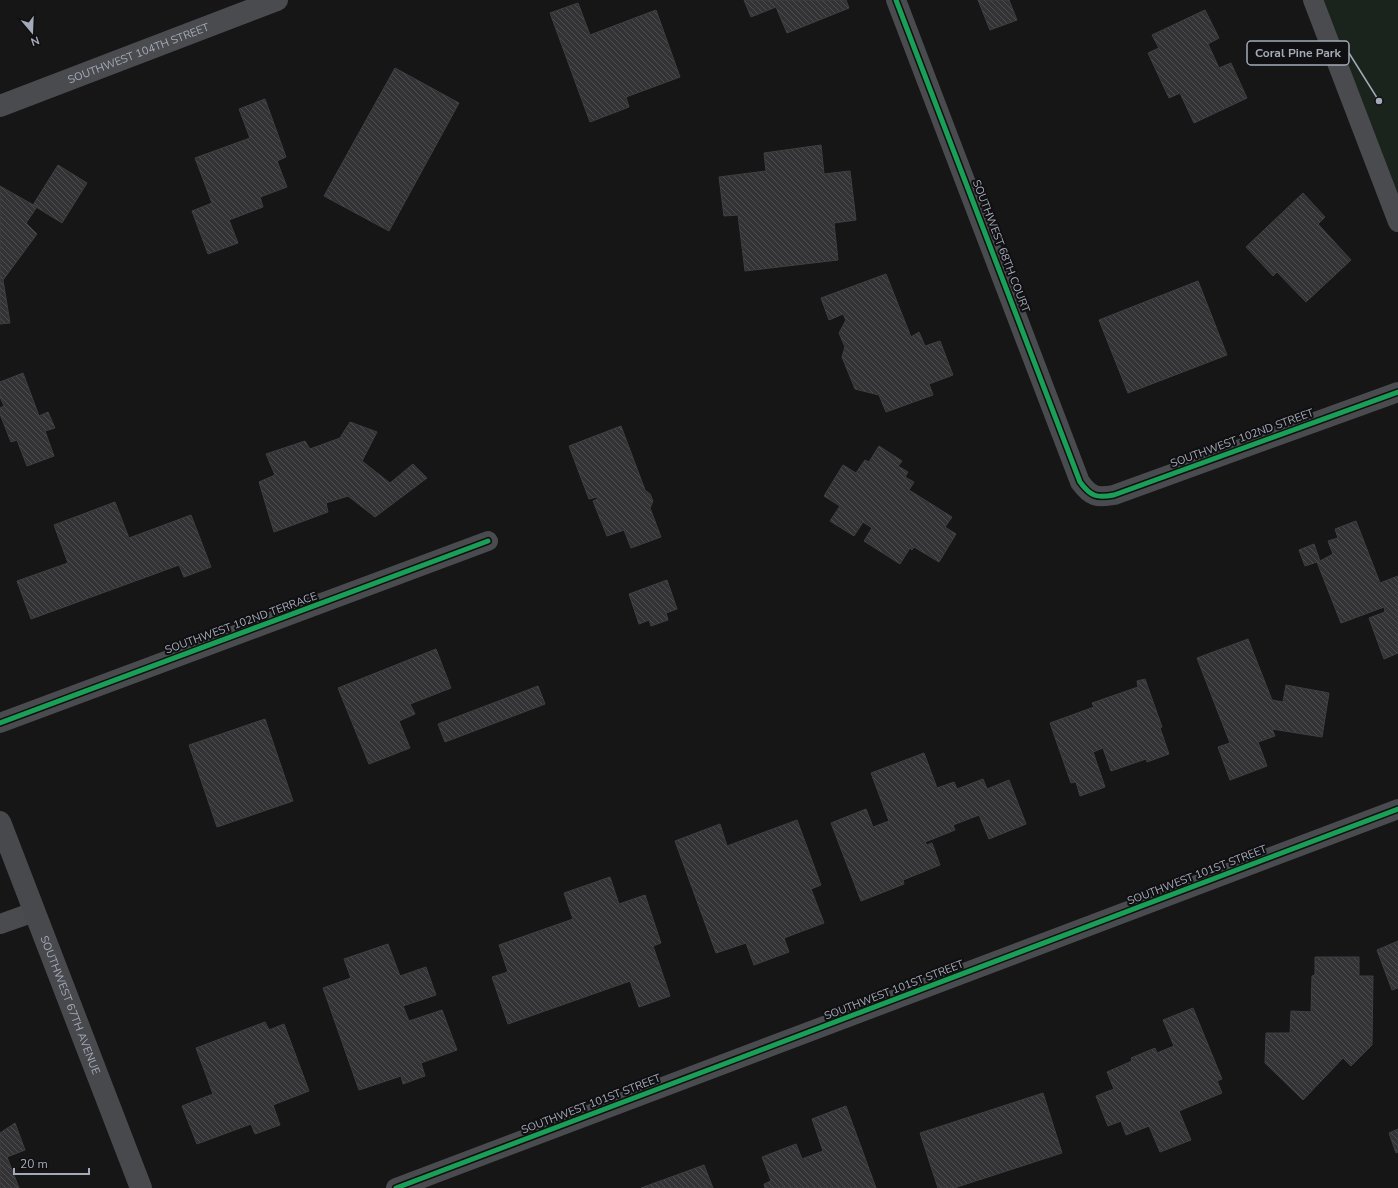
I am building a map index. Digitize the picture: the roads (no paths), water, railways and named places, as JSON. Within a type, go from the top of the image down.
[{"type":"main road","name":"SOUTHWEST 67TH AVENUE","points":[[0,822],[141,1188]]},
{"type":"street","name":"SOUTHWEST 104TH STREET","points":[[0,106],[276,0]]},
{"type":"street","name":"SOUTHWEST 68TH COURT","points":[[896,0],[1080,482],[1092,495]]},
{"type":"street","points":[[1313,0],[1398,222]]},
{"type":"street","name":"SOUTHWEST 102ND STREET","points":[[1092,495],[1103,497],[1114,495],[1398,392]]},
{"type":"street","name":"SOUTHWEST 102ND TERRACE","points":[[0,723],[488,541]]},
{"type":"street","name":"SOUTHWEST 101ST STREET","points":[[396,1188],[1398,810]]},
{"type":"street","points":[[0,924],[34,912]]},
{"type":"place","name":"Coral Pine Park","points":[[1379,101]]}]
